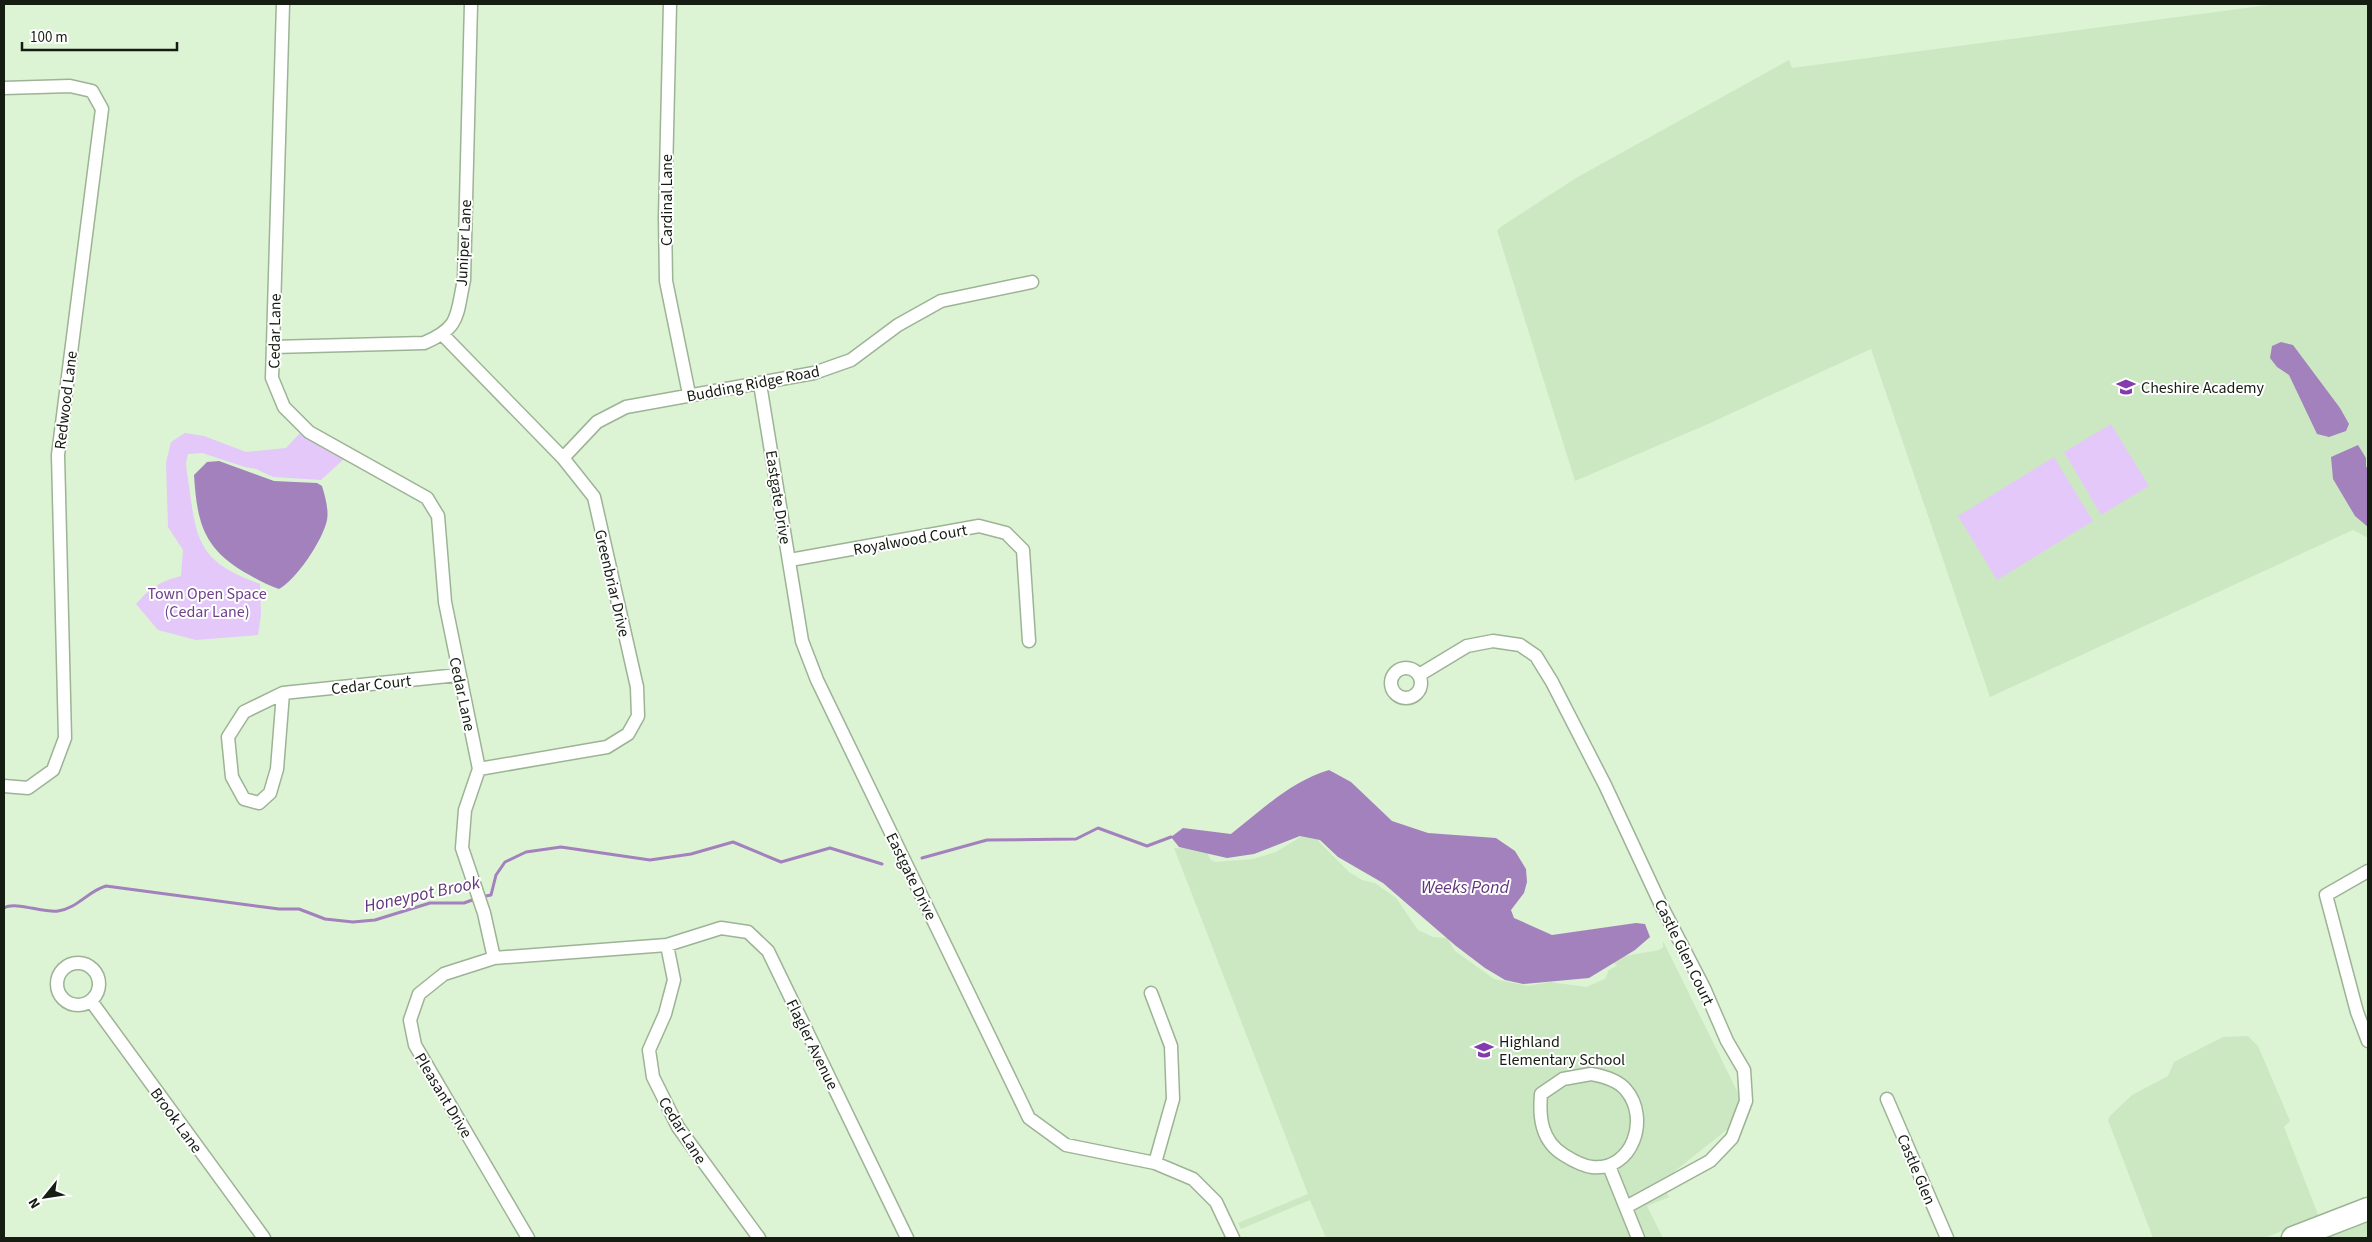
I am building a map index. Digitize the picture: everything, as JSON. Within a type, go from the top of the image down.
[{"type":"highway","points":[[2293,1238],[2368,1209]]},
{"type":"street","name":"Cedar Lane","points":[[283,4],[272,378],[284,407],[309,432],[427,498],[438,516],[445,602],[458,675],[479,769]]},
{"type":"street","name":"Juniper Lane","points":[[443,335],[456,321],[464,280],[471,4]]},
{"type":"street","name":"Cardinal Lane","points":[[670,4],[665,217],[666,281],[689,394]]},
{"type":"street","name":"Redwood Lane","points":[[4,88],[70,86],[92,91],[102,109],[58,454],[66,738],[53,770],[28,788],[4,786]]},
{"type":"street","name":"Budding Ridge Road","points":[[563,458],[597,422],[626,407],[689,394],[760,384],[814,373],[851,360],[898,325],[941,301],[1032,282]]},
{"type":"street","points":[[273,347],[424,343],[443,335]]},
{"type":"street","name":"Greenbriar Drive","points":[[443,335],[563,458],[594,498],[637,687],[638,716],[628,734],[607,748],[479,769]]},
{"type":"street","name":"Eastgate Drive","points":[[760,384],[802,641],[817,680],[1029,1118],[1066,1145],[1155,1162],[1193,1179],[1216,1202],[1233,1238]]},
{"type":"street","name":"Royalwood Court","points":[[790,560],[980,526],[1006,533],[1023,550],[1029,641]]},
{"type":"street","name":"Castle Glen Court","points":[[1419,675],[1467,646],[1493,641],[1520,645],[1536,656],[1552,682],[1605,785],[1661,905],[1704,988],[1727,1041],[1744,1070],[1746,1101],[1732,1138],[1710,1161],[1626,1208]]},
{"type":"street","name":"Cedar Court","points":[[283,693],[278,769],[270,792],[258,803],[244,799],[232,777],[228,737],[244,712],[283,693],[458,675]]},
{"type":"street","points":[[479,769],[465,810],[462,848],[473,886],[484,913],[494,958],[668,945]]},
{"type":"street","points":[[2368,871],[2326,895],[2357,1012],[2368,1041]]},
{"type":"street","name":"Flagler Avenue","points":[[668,945],[721,928],[748,932],[768,951],[907,1238]]},
{"type":"street","name":"Cedar Lane","points":[[668,945],[674,980],[665,1014],[649,1050],[653,1077],[678,1127],[759,1238]]},
{"type":"street","name":"Pleasant Drive","points":[[494,958],[444,974],[419,994],[410,1020],[414,1045],[528,1238]]},
{"type":"street","points":[[1151,993],[1171,1046],[1172,1064],[1172,1099],[1155,1162]]},
{"type":"street","name":"Brook Lane","points":[[91,1001],[264,1238]]},
{"type":"street","points":[[1591,1074],[1607,1077],[1625,1088],[1635,1104],[1638,1122],[1634,1140],[1624,1156],[1609,1166],[1591,1167],[1574,1162],[1559,1152],[1546,1135],[1539,1116],[1541,1094],[1563,1078],[1591,1074]]},
{"type":"street","name":"Castle Glen","points":[[1887,1099],[1947,1238]]},
{"type":"street","points":[[1609,1166],[1638,1238]]},
{"type":"shaded area","name":"Cheshire Academy","points":[[2276,4],[2368,4],[2368,538],[2353,530],[1990,697],[1871,349],[1708,424],[1575,481],[1497,230],[1502,226],[1576,178],[1789,60],[1792,68]]},
{"type":"shaded area","name":"Highland Elementary School","points":[[1309,826],[1321,844],[1349,872],[1362,880],[1375,883],[1396,898],[1418,930],[1433,937],[1447,938],[1455,951],[1494,979],[1528,986],[1550,982],[1586,987],[1605,979],[1609,970],[1617,966],[1600,949],[1626,956],[1659,950],[1663,947],[1663,941],[1748,1113],[1661,1182],[1669,1197],[1647,1206],[1663,1238],[1326,1238],[1310,1200],[1241,1229],[1238,1223],[1308,1194],[1174,848],[1206,849],[1210,859],[1215,862],[1253,859],[1276,852],[1299,838]]},
{"type":"shaded area","points":[[2248,1036],[2258,1046],[2290,1121],[2284,1127],[2319,1217],[2264,1238],[2153,1238],[2108,1120],[2132,1095],[2168,1076],[2174,1062],[2223,1037]]},
{"type":"shaded area","points":[[2368,1222],[2368,1238],[2326,1238]]},
{"type":"green space","points":[[2111,424],[2149,486],[2101,515],[2064,452]]},
{"type":"green space","name":"Town Open Space (Cedar Lane)","points":[[185,433],[204,436],[246,452],[286,448],[300,433],[345,458],[321,480],[273,477],[256,469],[202,453],[188,454],[186,463],[193,514],[202,544],[222,566],[260,584],[261,615],[258,635],[196,640],[158,630],[136,604],[156,586],[181,576],[183,550],[168,527],[166,463],[171,442]]},
{"type":"green space","points":[[2054,457],[2093,521],[1997,580],[1958,516]]},
{"type":"water","points":[[2281,342],[2293,345],[2340,408],[2349,424],[2346,431],[2329,437],[2317,434],[2289,375],[2277,367],[2270,358],[2272,346]]},
{"type":"water","points":[[2358,445],[2366,458],[2368,470],[2368,527],[2355,516],[2333,479],[2331,457]]},
{"type":"water","points":[[219,461],[274,481],[317,483],[322,486],[327,520],[320,538],[301,568],[279,589],[256,579],[230,563],[219,553],[204,531],[197,506],[194,475],[207,462]]},
{"type":"water","name":"Weeks Pond","points":[[1329,770],[1351,782],[1392,821],[1428,833],[1496,838],[1515,851],[1526,869],[1527,882],[1524,893],[1511,910],[1514,918],[1552,935],[1636,923],[1645,924],[1650,937],[1635,950],[1589,978],[1523,984],[1505,980],[1485,968],[1456,946],[1383,883],[1338,857],[1320,840],[1300,836],[1254,854],[1227,858],[1179,847],[1171,837],[1183,828],[1231,834],[1289,789]]},
{"type":"waterway","name":"Honeypot Brook","points":[[922,858],[987,840],[1076,839],[1098,828],[1147,846],[1171,837]]},
{"type":"waterway","name":"Honeypot Brook","points":[[481,897],[491,895],[496,875],[505,862],[526,852],[561,847],[650,860],[691,854],[733,842],[781,862],[830,848],[882,864]]},
{"type":"waterway","name":"Honeypot Brook","points":[[4,908],[22,906],[58,911],[71,907],[106,886],[279,909],[299,909],[325,919],[353,922],[375,920],[430,903],[464,903],[475,899]]},
{"type":"place","name":"Cheshire Academy","points":[[2126,387]]},
{"type":"place","name":"Highland Elementary School","points":[[1484,1050]]}]
